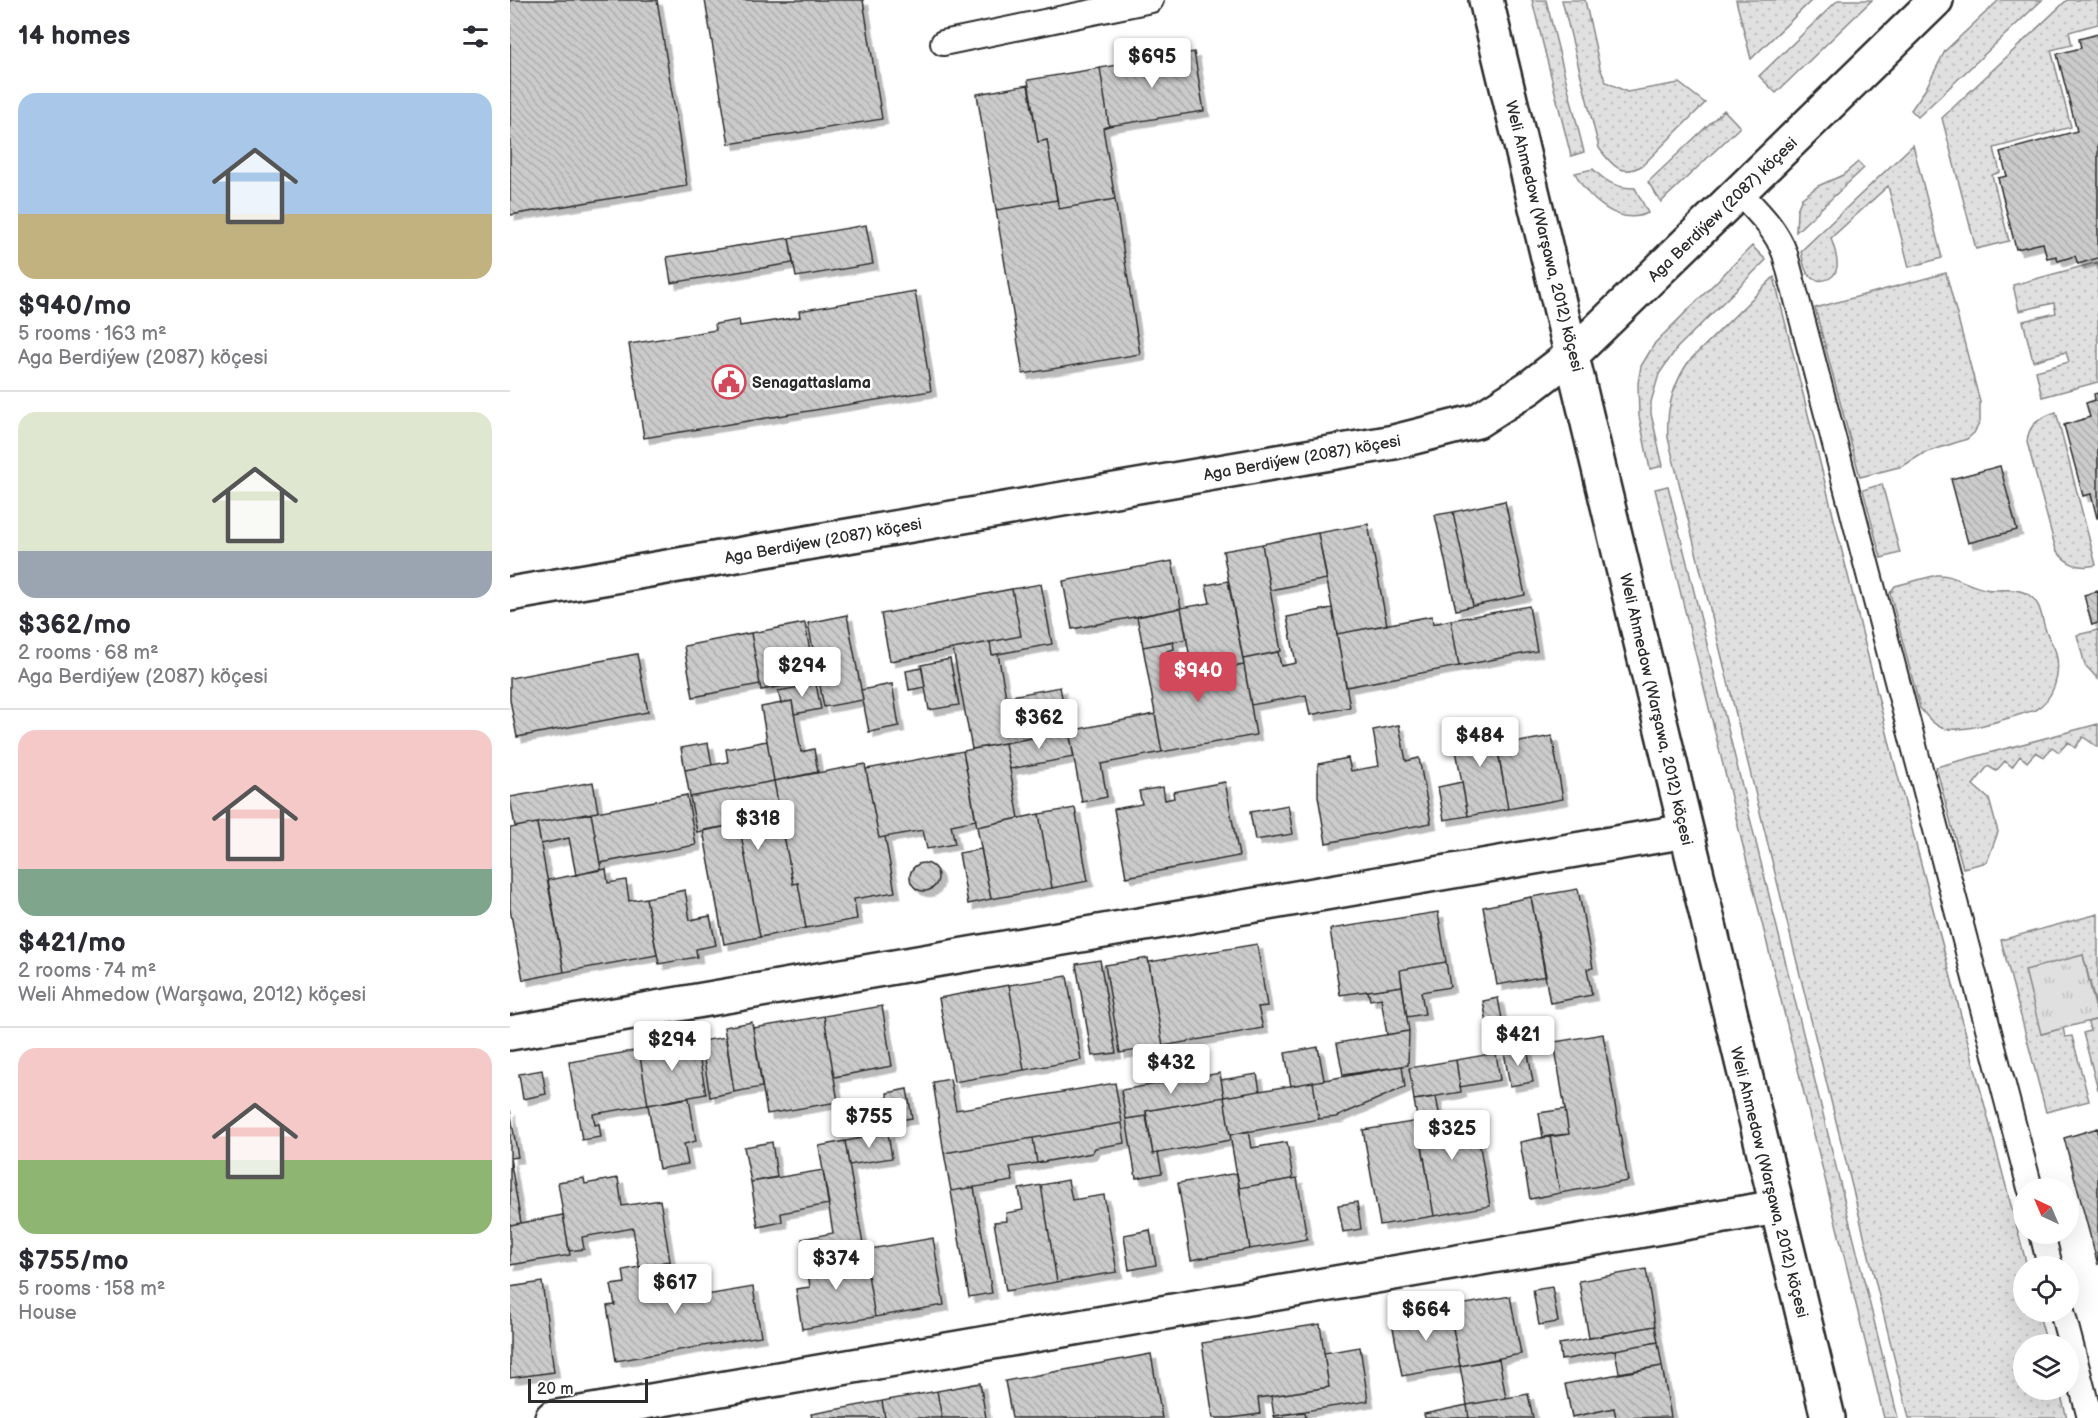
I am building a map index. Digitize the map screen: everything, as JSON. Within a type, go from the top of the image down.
[{"type":"street","name":"Weli Ahmedow (Warşawa, 2012) köçesi","points":[[1486,0],[1574,353],[1686,831],[1828,1418]]},
{"type":"street","name":"Aga Berdiýew (2087) köçesi","points":[[510,594],[1394,442],[1477,421],[1530,387],[1574,353],[1936,0]]},
{"type":"street","points":[[510,1033],[1686,831]]},
{"type":"street","points":[[552,1418],[1777,1207]]},
{"type":"lane","points":[[943,43],[1151,0]]},
{"type":"lane","points":[[1740,192],[1771,226],[1785,254],[2027,1178]]},
{"type":"lane","points":[[2065,1322],[2090,1418]]},
{"type":"green space","points":[[1532,0],[1546,0],[1584,152],[1571,156]]},
{"type":"green space","points":[[1562,0],[1585,0],[1600,68],[1606,82],[1627,92],[1679,83],[1705,103],[1643,165],[1635,169],[1618,168],[1599,148]]},
{"type":"green space","points":[[1736,0],[1812,0],[1751,59]]},
{"type":"green space","points":[[1838,0],[1872,0],[1776,93],[1759,76]]},
{"type":"green space","points":[[1999,0],[2042,0],[1918,117],[1911,110],[1925,90],[1945,51]]},
{"type":"green space","points":[[2067,0],[2098,0],[2098,24],[2069,32],[2072,45],[2051,50],[2071,127],[1994,148],[2000,172],[1992,175],[2009,241],[1976,249],[1942,118]]},
{"type":"green space","points":[[1724,110],[1740,127],[1661,202],[1648,182]]},
{"type":"green space","points":[[1913,145],[1942,258],[1909,267],[1888,186],[1831,238],[1837,263],[1833,276],[1825,280],[1816,280],[1808,274],[1801,251]]},
{"type":"green space","points":[[1858,162],[1864,168],[1796,232],[1797,210],[1802,198],[1818,186],[1843,175]]},
{"type":"green space","points":[[1593,169],[1612,183],[1635,188],[1648,213],[1626,216],[1605,208],[1595,200],[1575,173]]},
{"type":"green space","points":[[1752,246],[1766,260],[1677,348],[1659,374],[1651,402],[1651,414],[1663,466],[1650,469],[1639,416],[1638,383],[1641,366],[1655,343]]},
{"type":"green space","points":[[2098,262],[2098,382],[2042,397],[2036,371],[2069,362],[2066,352],[2033,361],[2023,321],[2056,313],[2054,303],[2019,311],[2013,285]]},
{"type":"green space","points":[[1946,273],[1980,402],[1980,422],[1974,433],[1967,439],[1924,453],[1903,466],[1860,477],[1815,308]]},
{"type":"green space","points":[[1774,277],[1894,761],[2013,1213],[2013,1244],[2021,1244],[2024,1256],[2013,1256],[2013,1322],[2041,1322],[2044,1334],[2013,1334],[2013,1400],[2062,1400],[2067,1418],[1909,1418],[1668,438],[1668,417],[1672,398],[1689,361]]},
{"type":"green space","points":[[2056,412],[2096,565],[2074,565],[2056,550],[2027,442],[2030,430],[2036,422]]},
{"type":"green space","points":[[1882,484],[1900,553],[1881,558],[1863,490]]},
{"type":"green space","points":[[1668,486],[1898,1418],[1884,1418],[1655,489]]},
{"type":"green space","points":[[1937,575],[1949,576],[1985,589],[2024,592],[2033,598],[2055,650],[2058,670],[2051,693],[2042,705],[2035,710],[1961,729],[1940,727],[1931,721],[1920,708],[1890,593],[1895,586]]},
{"type":"green space","points":[[2098,630],[2098,679],[2085,665],[2077,635]]},
{"type":"green space","points":[[2098,724],[2098,747],[2083,737],[2075,748],[2068,742],[2059,752],[2052,747],[2044,757],[2036,752],[2027,762],[2020,756],[2012,767],[2005,761],[1996,771],[1988,766],[1973,785],[1989,799],[1998,832],[1987,862],[1963,868],[1936,767]]},
{"type":"green space","points":[[2098,914],[2098,1013],[2083,955],[2042,1034],[2063,1028],[2065,1037],[2072,1036],[2089,1101],[2046,1112],[2001,940]]},
{"type":"green space","points":[[2083,955],[2098,1019],[2041,1034],[2025,970]]},
{"type":"green space","points":[[2098,1019],[2098,1090],[2083,1033],[2090,1031],[2088,1022]]},
{"type":"building","points":[[510,0],[657,0],[687,186],[510,215]]},
{"type":"building","points":[[705,0],[863,0],[882,119],[729,144]]},
{"type":"building","points":[[2098,34],[2098,258],[2078,264],[2075,256],[2058,261],[2056,256],[2047,258],[2043,243],[2016,249],[1998,178],[2007,176],[2000,152],[2077,131],[2057,54],[2081,48],[2079,39]]},
{"type":"building","points":[[1194,52],[1204,111],[1109,126],[1100,68]]},
{"type":"building","points":[[1100,68],[1109,126],[1103,128],[1115,199],[1059,209],[1047,140],[1038,142],[1028,80]]},
{"type":"building","points":[[1028,85],[1038,142],[1047,140],[1057,200],[996,210],[977,94]]},
{"type":"building","points":[[1115,199],[1140,354],[1023,374],[996,210],[1057,200],[1059,209]]},
{"type":"building","points":[[866,225],[873,264],[796,277],[789,238]]},
{"type":"building","points":[[789,238],[793,263],[671,283],[667,257]]},
{"type":"building","points":[[915,291],[931,391],[644,438],[629,344],[716,330],[715,324],[739,320],[740,326],[800,317],[799,311]]},
{"type":"building","points":[[2098,393],[2097,518],[2091,494],[2083,496],[2064,425],[2090,417],[2086,403],[2095,400],[2094,394]]},
{"type":"building","points":[[2000,466],[2017,530],[1968,543],[1951,479]]},
{"type":"building","points":[[1505,501],[1525,595],[1473,606],[1453,512]]},
{"type":"building","points":[[1453,512],[1473,606],[1456,610],[1435,515]]},
{"type":"building","points":[[1368,524],[1387,625],[1337,634],[1318,533]]},
{"type":"building","points":[[1318,533],[1327,579],[1270,590],[1262,544]]},
{"type":"building","points":[[1262,544],[1281,651],[1243,659],[1223,551]]},
{"type":"building","points":[[1172,561],[1181,608],[1072,629],[1063,581]]},
{"type":"building","points":[[1228,581],[1244,665],[1193,675],[1181,608],[1210,603],[1206,585]]},
{"type":"building","points":[[1041,584],[1052,644],[992,655],[990,642],[1021,636],[1012,589]]},
{"type":"building","points":[[1012,589],[1021,636],[890,661],[881,614]]},
{"type":"building","points":[[2098,591],[2098,623],[2092,625],[2084,595]]},
{"type":"building","points":[[1529,606],[1537,651],[1459,666],[1451,620]]},
{"type":"building","points":[[1181,608],[1187,639],[1143,647],[1137,617]]},
{"type":"building","points":[[1332,608],[1350,707],[1310,715],[1306,695],[1251,705],[1243,659],[1278,652],[1281,666],[1296,663],[1287,617]]},
{"type":"building","points":[[847,615],[863,700],[824,707],[808,623]]},
{"type":"building","points":[[1432,616],[1433,624],[1451,620],[1459,666],[1346,687],[1337,634]]},
{"type":"building","points":[[805,623],[815,680],[761,690],[751,633]]},
{"type":"building","points":[[751,633],[760,684],[693,697],[684,646]]},
{"type":"building","points":[[1173,641],[1174,649],[1167,651],[1172,679],[1244,665],[1256,735],[1162,752],[1143,647]]},
{"type":"building","points":[[990,642],[992,655],[998,654],[1006,697],[1060,687],[1069,731],[972,749],[953,649]]},
{"type":"building","points":[[637,654],[648,712],[517,737],[510,700],[510,678]]},
{"type":"building","points":[[950,659],[959,705],[929,710],[921,665]]},
{"type":"building","points":[[922,668],[925,687],[909,690],[906,671]]},
{"type":"building","points":[[816,684],[821,709],[794,714],[792,701],[781,703],[778,691]]},
{"type":"building","points":[[892,684],[899,726],[869,732],[861,690]]},
{"type":"building","points":[[792,701],[801,752],[814,749],[818,772],[774,781],[761,707]]},
{"type":"building","points":[[1155,714],[1162,752],[1101,764],[1107,797],[1082,802],[1069,731]]},
{"type":"building","points":[[1493,720],[1508,809],[1468,816],[1452,728]]},
{"type":"building","points":[[1399,725],[1406,761],[1419,758],[1431,823],[1326,843],[1318,796],[1318,764],[1348,758],[1351,771],[1379,766],[1373,730]]},
{"type":"building","points":[[1069,731],[1074,757],[1010,769],[1005,743]]},
{"type":"building","points":[[1552,736],[1563,799],[1508,809],[1497,746]]},
{"type":"building","points":[[767,741],[774,781],[690,797],[685,770],[728,762],[726,749]]},
{"type":"building","points":[[708,743],[712,765],[685,770],[681,748]]},
{"type":"building","points":[[1005,743],[1019,818],[977,827],[963,751]]},
{"type":"building","points":[[963,751],[976,820],[951,825],[955,844],[927,849],[923,830],[879,838],[866,769]]},
{"type":"building","points":[[865,764],[879,838],[885,837],[895,892],[854,899],[857,919],[806,928],[798,883],[793,884],[774,781]]},
{"type":"building","points":[[774,781],[793,884],[798,883],[806,928],[760,937],[739,824],[697,832],[690,797]]},
{"type":"building","points":[[593,782],[598,812],[515,827],[510,797]]},
{"type":"building","points":[[1225,782],[1239,856],[1126,877],[1114,809],[1142,804],[1139,791],[1163,787],[1165,800],[1174,798],[1173,792]]},
{"type":"building","points":[[1462,782],[1468,816],[1444,820],[1438,787]]},
{"type":"building","points":[[687,795],[696,845],[600,863],[591,813]]},
{"type":"building","points":[[1288,805],[1293,834],[1255,840],[1250,812]]},
{"type":"building","points":[[1075,808],[1088,881],[1052,888],[1039,814]]},
{"type":"building","points":[[591,813],[601,869],[576,875],[569,838],[541,844],[537,823]]},
{"type":"building","points":[[1039,814],[1052,888],[991,899],[977,827]]},
{"type":"building","points":[[537,823],[564,972],[523,980],[510,909],[510,828]]},
{"type":"building","points":[[739,824],[760,937],[724,944],[703,830]]},
{"type":"building","points":[[981,849],[991,899],[968,904],[959,853]]},
{"type":"building","points":[[924,863],[934,867],[938,877],[934,887],[924,891],[914,887],[910,877],[914,867]]},
{"type":"building","points":[[606,869],[608,883],[626,880],[629,901],[646,898],[657,955],[564,972],[548,880]]},
{"type":"building","points":[[1578,889],[1593,968],[1587,969],[1592,995],[1550,1003],[1531,897]]},
{"type":"building","points":[[685,890],[690,920],[710,916],[716,945],[696,949],[697,957],[659,964],[646,898]]},
{"type":"building","points":[[1531,897],[1546,976],[1497,985],[1483,907]]},
{"type":"building","points":[[1438,912],[1446,962],[1400,970],[1402,986],[1340,995],[1330,929]]},
{"type":"building","points":[[1257,944],[1267,1006],[1258,1007],[1263,1028],[1163,1046],[1149,962]]},
{"type":"building","points":[[1148,958],[1163,1046],[1120,1053],[1105,965]]},
{"type":"building","points":[[1100,960],[1116,1053],[1092,1056],[1076,964]]},
{"type":"building","points":[[1446,962],[1450,987],[1421,992],[1425,1014],[1407,1017],[1400,970]]},
{"type":"building","points":[[1067,976],[1081,1060],[1024,1070],[1009,985]]},
{"type":"building","points":[[1009,985],[1024,1070],[954,1082],[939,998]]},
{"type":"building","points":[[1402,986],[1409,1031],[1387,1035],[1381,998],[1370,1000],[1368,991]]},
{"type":"building","points":[[1498,998],[1504,1030],[1489,1034],[1483,1001]]},
{"type":"building","points":[[882,1006],[892,1066],[834,1077],[824,1016]]},
{"type":"building","points":[[824,1016],[838,1102],[767,1114],[753,1028]]},
{"type":"building","points":[[752,1022],[762,1087],[734,1092],[724,1027]]},
{"type":"building","points":[[1409,1031],[1408,1065],[1343,1075],[1337,1043]]},
{"type":"building","points":[[1603,1034],[1628,1181],[1560,1193],[1550,1136],[1569,1134],[1554,1042]]},
{"type":"building","points":[[726,1037],[734,1092],[710,1097],[701,1041]]},
{"type":"building","points":[[696,1040],[706,1094],[648,1105],[639,1050]]},
{"type":"building","points":[[1318,1047],[1324,1080],[1291,1086],[1285,1053]]},
{"type":"building","points":[[1527,1048],[1533,1082],[1510,1086],[1504,1052]]},
{"type":"building","points":[[639,1050],[648,1105],[593,1114],[595,1125],[599,1124],[601,1137],[582,1140],[569,1062]]},
{"type":"building","points":[[1496,1053],[1500,1080],[1460,1087],[1456,1060]]},
{"type":"building","points":[[1456,1060],[1461,1092],[1414,1100],[1409,1068]]},
{"type":"building","points":[[1402,1066],[1405,1087],[1336,1117],[1319,1119],[1313,1082]]},
{"type":"building","points":[[542,1070],[546,1094],[523,1099],[519,1074]]},
{"type":"building","points":[[1220,1073],[1224,1097],[1146,1111],[1146,1116],[1126,1119],[1121,1090]]},
{"type":"building","points":[[1257,1074],[1260,1091],[1224,1097],[1221,1080]]},
{"type":"building","points":[[950,1079],[956,1110],[1115,1083],[1122,1123],[944,1153],[933,1082]]},
{"type":"building","points":[[1313,1082],[1319,1119],[1230,1135],[1224,1097]]},
{"type":"building","points":[[907,1089],[912,1118],[892,1121],[887,1093]]},
{"type":"building","points":[[1224,1097],[1231,1140],[1153,1154],[1146,1111]]},
{"type":"building","points":[[1436,1097],[1441,1123],[1475,1117],[1490,1206],[1434,1216],[1414,1100]]},
{"type":"building","points":[[689,1098],[696,1141],[684,1144],[688,1164],[659,1169],[648,1105]]},
{"type":"building","points":[[1565,1109],[1569,1134],[1543,1138],[1539,1113]]},
{"type":"building","points":[[510,1110],[518,1157],[510,1158]]},
{"type":"building","points":[[1146,1116],[1153,1154],[1158,1153],[1162,1173],[1136,1178],[1126,1119]]},
{"type":"building","points":[[1418,1121],[1434,1216],[1380,1225],[1363,1130]]},
{"type":"building","points":[[1122,1123],[1125,1143],[1095,1148],[1092,1153],[1037,1163],[1033,1138]]},
{"type":"building","points":[[2098,1128],[2098,1265],[2079,1194],[2079,1178],[2075,1178],[2064,1138]]},
{"type":"building","points":[[1249,1131],[1252,1148],[1287,1142],[1293,1179],[1239,1188],[1230,1135]]},
{"type":"building","points":[[888,1133],[892,1158],[849,1165],[845,1141]]},
{"type":"building","points":[[1550,1136],[1560,1193],[1530,1199],[1520,1142]]},
{"type":"building","points":[[1033,1138],[1037,1163],[1010,1167],[1013,1181],[951,1191],[944,1153]]},
{"type":"building","points":[[845,1141],[864,1250],[806,1260],[802,1239],[833,1233],[819,1146]]},
{"type":"building","points":[[772,1142],[777,1177],[751,1182],[744,1147]]},
{"type":"building","points":[[510,1158],[521,1223],[510,1225]]},
{"type":"building","points":[[823,1170],[829,1204],[781,1213],[782,1222],[758,1227],[751,1182]]},
{"type":"building","points":[[1237,1173],[1250,1249],[1191,1260],[1178,1183]]},
{"type":"building","points":[[584,1178],[585,1184],[618,1178],[622,1206],[660,1200],[670,1261],[639,1267],[633,1228],[582,1237],[584,1249],[569,1251],[558,1182]]},
{"type":"building","points":[[1297,1178],[1307,1239],[1250,1249],[1239,1188]]},
{"type":"building","points":[[1068,1180],[1072,1200],[1104,1195],[1117,1272],[1057,1282],[1041,1185]]},
{"type":"building","points":[[1041,1185],[1057,1282],[1006,1291],[994,1222],[1007,1221],[1006,1213],[1023,1210],[1019,1189]]},
{"type":"building","points":[[974,1187],[992,1293],[969,1297],[951,1191]]},
{"type":"building","points":[[1357,1202],[1361,1229],[1343,1232],[1338,1205]]},
{"type":"building","points":[[563,1215],[570,1255],[510,1265],[510,1225]]},
{"type":"building","points":[[1150,1230],[1156,1265],[1129,1270],[1124,1235]]},
{"type":"building","points":[[933,1238],[944,1305],[875,1317],[864,1250]]},
{"type":"building","points":[[864,1250],[875,1317],[802,1329],[796,1289],[810,1287],[806,1260]]},
{"type":"building","points":[[670,1261],[677,1300],[753,1287],[761,1336],[616,1361],[607,1306],[615,1305],[611,1285],[625,1283],[623,1270]]},
{"type":"building","points":[[1646,1269],[1655,1326],[1589,1338],[1579,1281]]},
{"type":"building","points":[[542,1282],[554,1372],[510,1378],[510,1287]]},
{"type":"building","points":[[1552,1287],[1558,1322],[1539,1325],[1533,1290]]},
{"type":"building","points":[[1510,1296],[1521,1354],[1460,1366],[1449,1307]]},
{"type":"building","points":[[1449,1307],[1460,1366],[1402,1376],[1391,1317]]},
{"type":"building","points":[[1320,1324],[1329,1387],[1258,1398],[1260,1414],[1213,1418],[1202,1343]]},
{"type":"building","points":[[1655,1326],[1658,1342],[1561,1360],[1559,1344]]},
{"type":"building","points":[[1658,1342],[1662,1366],[1619,1373],[1615,1350]]},
{"type":"building","points":[[1360,1347],[1368,1401],[1274,1416],[1271,1396],[1329,1387],[1324,1353]]},
{"type":"building","points":[[1151,1354],[1162,1418],[1012,1418],[1005,1381]]},
{"type":"building","points":[[1499,1359],[1506,1398],[1467,1405],[1460,1366]]},
{"type":"building","points":[[1662,1366],[1671,1417],[1616,1418],[1614,1408],[1572,1417],[1565,1384]]},
{"type":"building","points":[[980,1383],[986,1418],[942,1418],[937,1391]]},
{"type":"building","points":[[937,1391],[942,1418],[885,1418],[882,1401]]},
{"type":"building","points":[[1528,1394],[1533,1418],[1469,1418],[1467,1405]]},
{"type":"building","points":[[882,1401],[885,1418],[812,1418],[811,1414]]},
{"type":"building","points":[[1467,1405],[1469,1418],[1425,1418],[1424,1414]]},
{"type":"building","points":[[1305,1412],[1306,1418],[1275,1418],[1274,1416]]},
{"type":"place","name":"Senagattaslama","points":[[729,382]]}]
